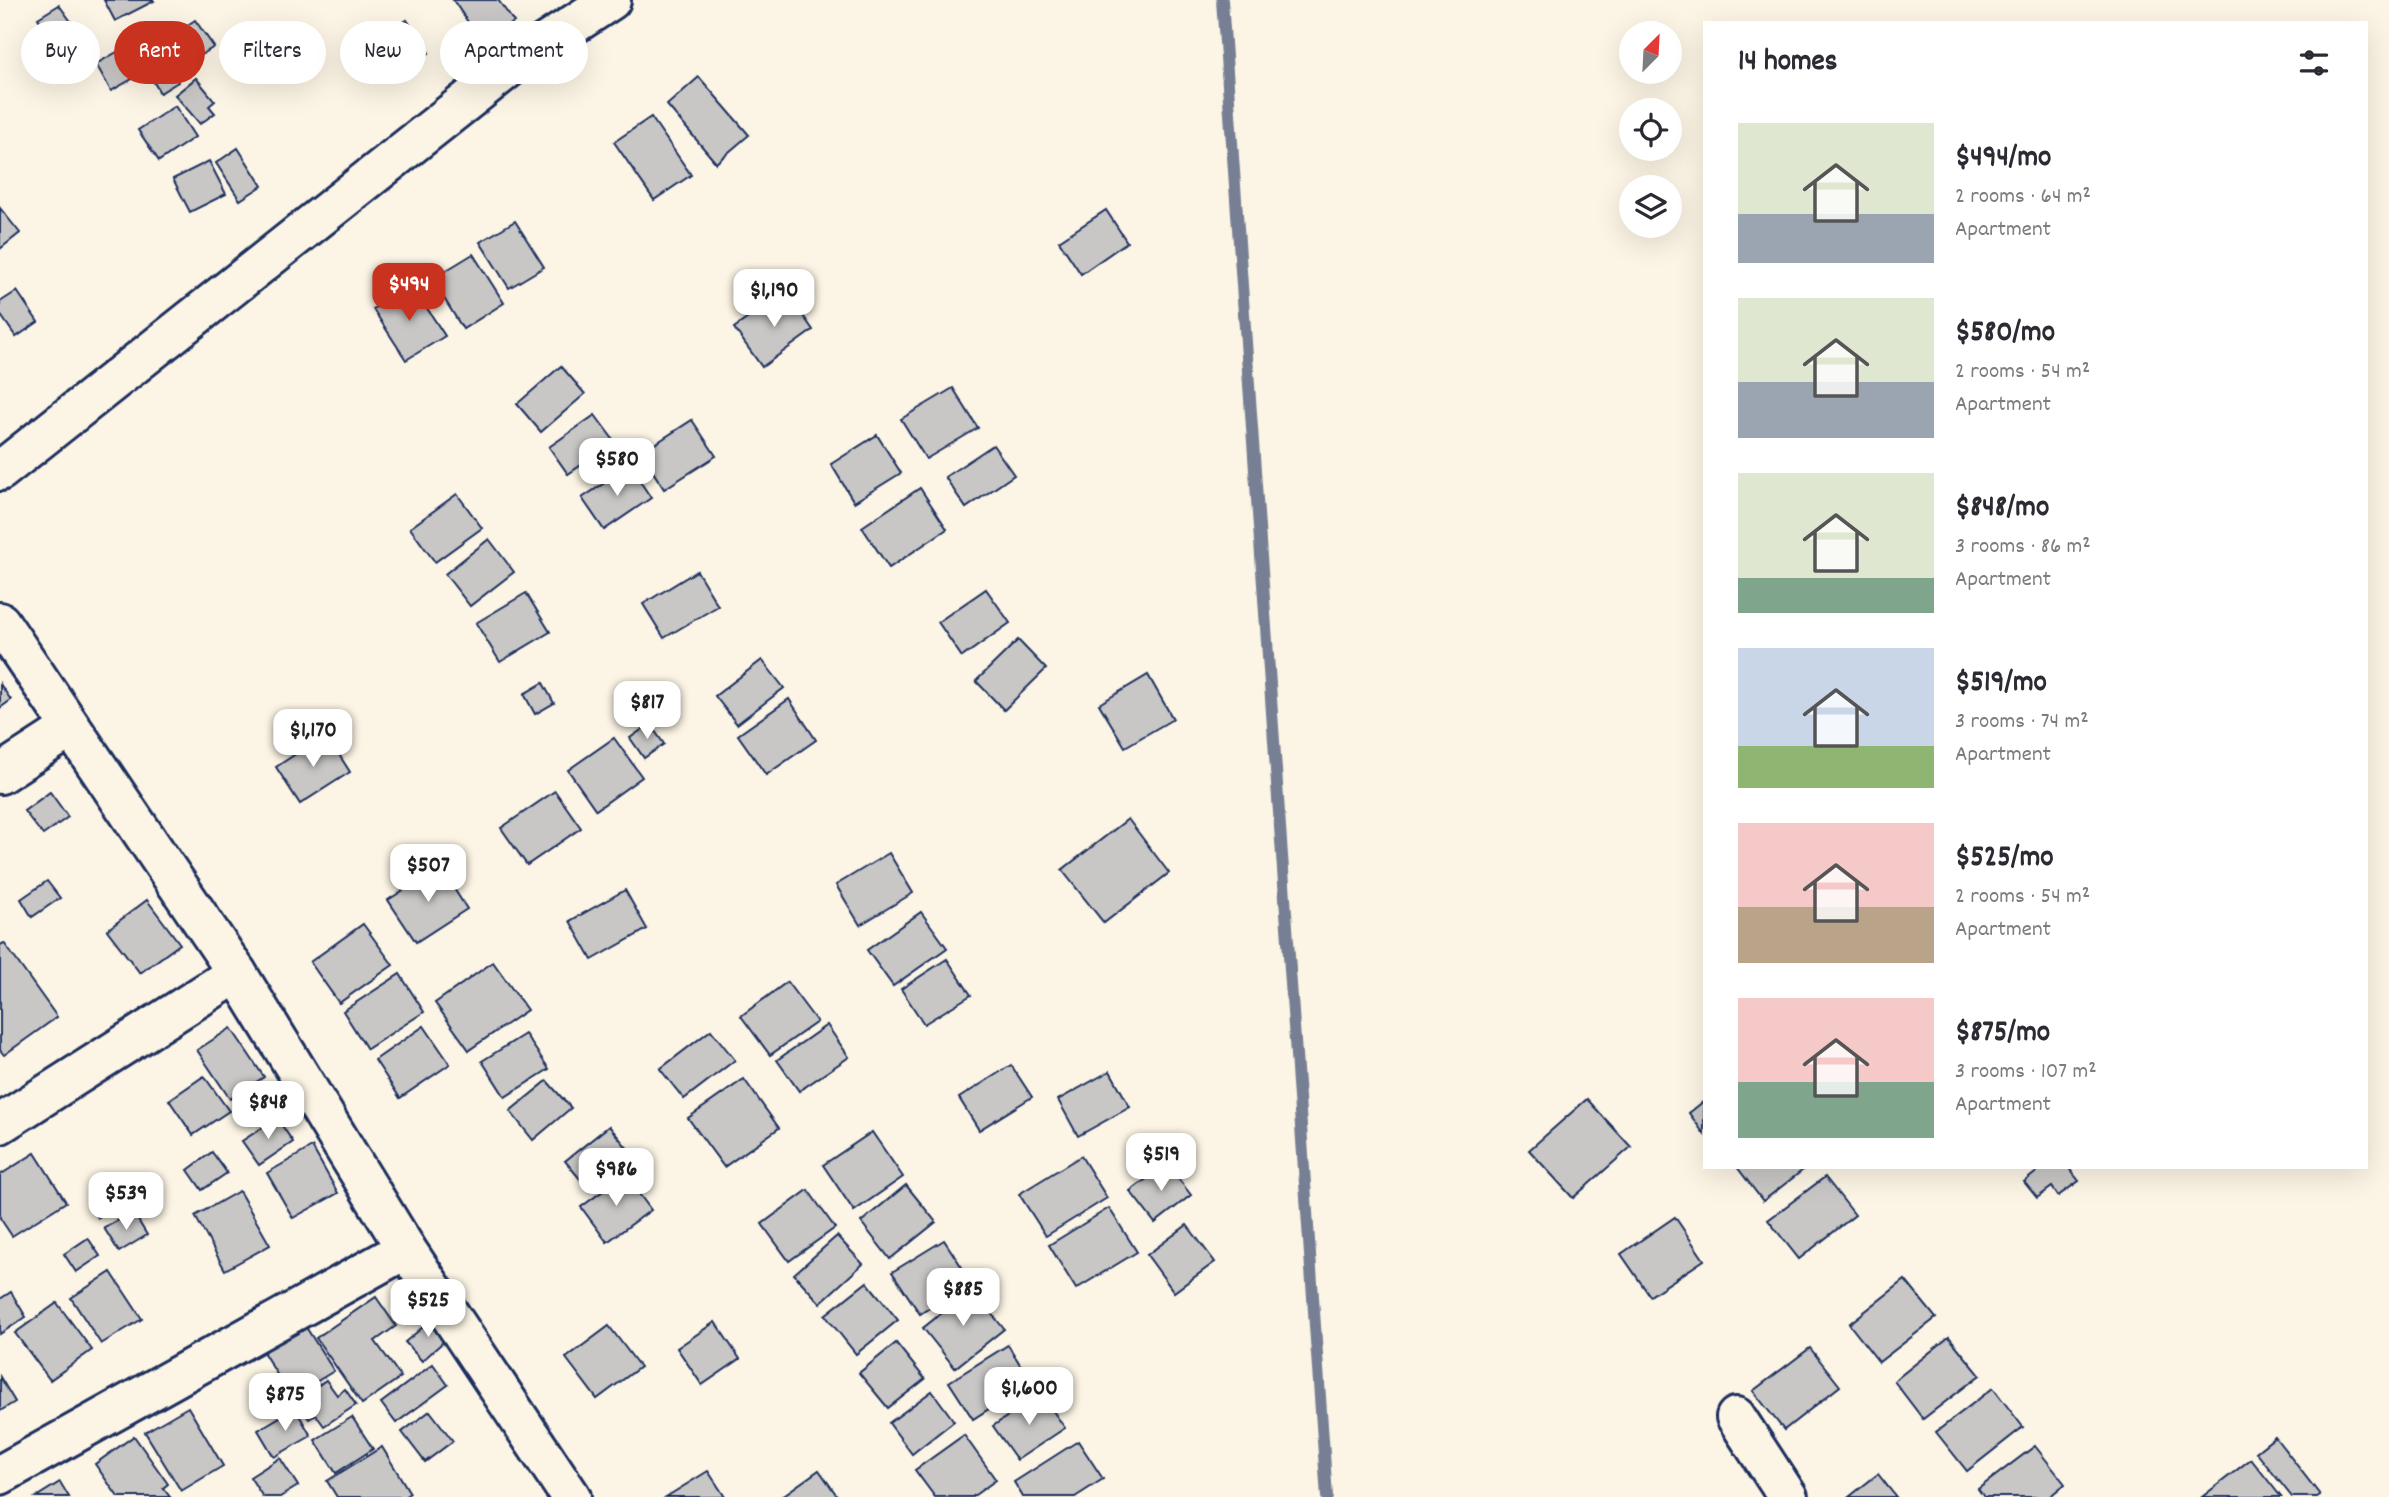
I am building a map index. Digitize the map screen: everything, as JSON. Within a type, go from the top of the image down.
[{"type":"street","points":[[0,471],[516,62],[611,0]]},
{"type":"street","points":[[0,622],[237,973],[406,1249],[564,1495]]},
{"type":"street","points":[[0,774],[71,728]]},
{"type":"street","points":[[0,1124],[237,973]]},
{"type":"street","points":[[0,1475],[406,1249]]},
{"type":"street","points":[[1736,1417],[1788,1497]]},
{"type":"building","points":[[104,0],[154,1],[115,21]]},
{"type":"building","points":[[453,0],[498,0],[513,21],[467,21]]},
{"type":"building","points":[[59,5],[71,21],[40,21],[38,18]]},
{"type":"building","points":[[205,34],[214,47],[205,53]]},
{"type":"building","points":[[114,54],[114,84],[123,84],[111,91],[100,71],[100,62]]},
{"type":"building","points":[[699,77],[749,135],[716,163],[667,105]]},
{"type":"building","points":[[155,84],[175,84],[160,93]]},
{"type":"building","points":[[189,84],[201,84],[215,101],[209,106],[215,113],[200,124],[175,95]]},
{"type":"building","points":[[175,106],[195,137],[159,161],[138,130]]},
{"type":"building","points":[[651,117],[691,175],[654,200],[614,142]]},
{"type":"building","points":[[238,148],[262,186],[240,200],[216,163]]},
{"type":"building","points":[[209,161],[226,194],[190,212],[173,179]]},
{"type":"building","points":[[0,208],[20,233],[0,249]]},
{"type":"building","points":[[1106,210],[1127,242],[1081,274],[1059,241]]},
{"type":"building","points":[[515,221],[544,267],[509,288],[480,242]]},
{"type":"building","points":[[473,254],[504,303],[463,329],[432,279]]},
{"type":"building","points":[[412,285],[445,336],[406,360],[373,309]]},
{"type":"building","points":[[17,291],[38,322],[16,337],[0,314],[0,302]]},
{"type":"building","points":[[786,291],[813,330],[762,367],[734,328]]},
{"type":"building","points":[[561,366],[585,394],[541,432],[517,404]]},
{"type":"building","points":[[953,388],[978,428],[926,459],[901,419]]},
{"type":"building","points":[[595,415],[615,442],[568,474],[549,447]]},
{"type":"building","points":[[692,420],[716,456],[664,489],[641,453]]},
{"type":"building","points":[[877,435],[901,473],[854,502],[831,464]]},
{"type":"building","points":[[993,445],[1014,475],[966,508],[945,477]]},
{"type":"building","points":[[630,466],[651,498],[604,530],[582,498]]},
{"type":"building","points":[[920,488],[947,529],[889,568],[862,527]]},
{"type":"building","points":[[457,494],[482,528],[435,562],[410,528]]},
{"type":"building","points":[[489,539],[514,572],[470,606],[445,574]]},
{"type":"building","points":[[697,571],[718,606],[664,638],[643,604]]},
{"type":"building","points":[[986,589],[1010,623],[962,657],[938,622]]},
{"type":"building","points":[[526,593],[550,632],[500,662],[476,623]]},
{"type":"building","points":[[1018,640],[1046,669],[1004,710],[976,681]]},
{"type":"building","points":[[762,660],[784,688],[737,724],[715,696]]},
{"type":"building","points":[[1148,675],[1173,719],[1125,747],[1099,704]]},
{"type":"building","points":[[543,683],[554,703],[535,714],[524,694]]},
{"type":"building","points":[[0,684],[11,700],[0,708]]},
{"type":"building","points":[[789,699],[816,740],[766,775],[738,735]]},
{"type":"building","points":[[650,724],[664,744],[644,758],[630,738]]},
{"type":"building","points":[[326,734],[350,772],[300,804],[276,767]]},
{"type":"building","points":[[614,738],[642,777],[596,810],[568,770]]},
{"type":"building","points":[[555,791],[581,828],[527,865],[501,828]]},
{"type":"building","points":[[50,792],[68,817],[43,835],[24,811]]},
{"type":"building","points":[[1128,819],[1169,873],[1104,923],[1062,870]]},
{"type":"building","points":[[889,853],[913,893],[860,925],[836,885]]},
{"type":"building","points":[[440,867],[467,909],[416,942],[388,900]]},
{"type":"building","points":[[47,881],[60,898],[32,917],[21,899]]},
{"type":"building","points":[[625,890],[647,929],[592,960],[570,921]]},
{"type":"building","points":[[147,900],[180,944],[140,973],[107,930]]},
{"type":"building","points":[[921,912],[947,948],[893,986],[867,950]]},
{"type":"building","points":[[363,924],[393,965],[339,1003],[310,962]]},
{"type":"building","points":[[4,943],[57,1017],[4,1055],[0,1050],[0,945]]},
{"type":"building","points":[[947,959],[971,995],[924,1024],[901,989]]},
{"type":"building","points":[[493,962],[527,1010],[469,1050],[435,1003]]},
{"type":"building","points":[[400,974],[424,1012],[367,1049],[343,1011]]},
{"type":"building","points":[[787,982],[817,1022],[770,1055],[741,1016]]},
{"type":"building","points":[[827,1025],[849,1057],[799,1091],[777,1060]]},
{"type":"building","points":[[424,1026],[450,1064],[400,1098],[375,1060]]},
{"type":"building","points":[[231,1028],[264,1077],[230,1099],[197,1050]]},
{"type":"building","points":[[711,1030],[735,1060],[684,1099],[660,1069]]},
{"type":"building","points":[[525,1034],[549,1069],[505,1097],[482,1061]]},
{"type":"building","points":[[1011,1065],[1032,1097],[979,1130],[959,1098]]},
{"type":"building","points":[[1110,1071],[1130,1107],[1078,1136],[1058,1100]]},
{"type":"building","points":[[204,1076],[229,1111],[193,1135],[169,1100]]},
{"type":"building","points":[[744,1079],[779,1128],[724,1167],[688,1118]]},
{"type":"building","points":[[547,1081],[571,1108],[533,1140],[510,1111]]},
{"type":"building","points":[[1587,1099],[1631,1147],[1573,1198],[1529,1150]]},
{"type":"building","points":[[1703,1102],[1703,1133],[1689,1113]]},
{"type":"building","points":[[277,1118],[293,1142],[259,1165],[242,1141]]},
{"type":"building","points":[[609,1126],[634,1156],[590,1191],[565,1161]]},
{"type":"building","points":[[872,1132],[903,1177],[854,1211],[823,1165]]},
{"type":"building","points":[[312,1147],[338,1193],[293,1218],[267,1173]]},
{"type":"building","points":[[212,1152],[227,1173],[202,1190],[188,1170]]},
{"type":"building","points":[[35,1153],[66,1202],[12,1236],[0,1218],[0,1175]]},
{"type":"building","points":[[1081,1156],[1107,1198],[1046,1236],[1019,1194]]},
{"type":"building","points":[[1167,1164],[1191,1195],[1155,1223],[1130,1191]]},
{"type":"building","points":[[1739,1169],[1804,1169],[1763,1201]]},
{"type":"building","points":[[2070,1169],[2079,1181],[2058,1196],[2052,1187],[2037,1198],[2024,1182],[2039,1170]]},
{"type":"building","points":[[625,1175],[651,1210],[607,1242],[581,1207]]},
{"type":"building","points":[[1825,1177],[1855,1215],[1799,1259],[1768,1220]]},
{"type":"building","points":[[115,1184],[125,1203],[98,1218],[88,1199]]},
{"type":"building","points":[[906,1185],[936,1222],[890,1259],[861,1222]]},
{"type":"building","points":[[808,1190],[835,1228],[789,1261],[762,1224]]},
{"type":"building","points":[[239,1191],[270,1245],[225,1270],[195,1216]]},
{"type":"building","points":[[1109,1208],[1137,1252],[1076,1289],[1049,1245]]},
{"type":"building","points":[[133,1212],[147,1235],[119,1252],[104,1228]]},
{"type":"building","points":[[1675,1217],[1704,1260],[1650,1296],[1621,1254]]},
{"type":"building","points":[[1187,1225],[1215,1262],[1174,1292],[1147,1255]]},
{"type":"building","points":[[837,1236],[863,1264],[820,1303],[794,1274]]},
{"type":"building","points":[[88,1238],[100,1256],[76,1272],[64,1254]]},
{"type":"building","points":[[944,1240],[971,1281],[920,1314],[892,1272]]},
{"type":"building","points":[[111,1272],[142,1319],[101,1344],[71,1298]]},
{"type":"building","points":[[1905,1280],[1936,1318],[1879,1362],[1849,1324]]},
{"type":"building","points":[[867,1282],[898,1320],[856,1354],[825,1315]]},
{"type":"building","points":[[972,1289],[1004,1329],[955,1368],[923,1328]]},
{"type":"building","points":[[11,1292],[26,1317],[0,1334],[0,1299]]},
{"type":"building","points":[[376,1297],[396,1326],[375,1341],[401,1377],[362,1404],[316,1338]]},
{"type":"building","points":[[57,1303],[92,1350],[50,1380],[15,1333]]},
{"type":"building","points":[[435,1317],[451,1335],[422,1361],[405,1342]]},
{"type":"building","points":[[302,1321],[334,1371],[291,1397],[260,1347]]},
{"type":"building","points":[[715,1322],[740,1359],[702,1385],[677,1348]]},
{"type":"building","points":[[609,1326],[640,1367],[597,1399],[566,1358]]},
{"type":"building","points":[[1949,1337],[1980,1375],[1923,1419],[1894,1381]]},
{"type":"building","points":[[896,1343],[925,1379],[888,1408],[859,1373]]},
{"type":"building","points":[[1008,1345],[1031,1382],[973,1419],[949,1382]]},
{"type":"building","points":[[1810,1348],[1840,1386],[1784,1430],[1753,1391]]},
{"type":"building","points":[[433,1364],[448,1385],[396,1423],[381,1403]]},
{"type":"building","points":[[0,1377],[15,1402],[0,1411]]},
{"type":"building","points":[[326,1380],[337,1395],[345,1389],[356,1405],[324,1426],[316,1415],[309,1419],[296,1401]]},
{"type":"building","points":[[1993,1388],[2023,1427],[1967,1471],[1936,1432]]},
{"type":"building","points":[[932,1391],[954,1421],[912,1454],[889,1423]]},
{"type":"building","points":[[1041,1394],[1065,1428],[1017,1460],[993,1426]]},
{"type":"building","points":[[188,1407],[223,1466],[181,1491],[145,1432]]},
{"type":"building","points":[[295,1408],[311,1436],[274,1457],[258,1430]]},
{"type":"building","points":[[430,1411],[453,1441],[425,1462],[402,1432]]},
{"type":"building","points":[[352,1417],[373,1449],[336,1473],[315,1440]]},
{"type":"building","points":[[964,1435],[996,1480],[972,1497],[935,1497],[915,1470]]},
{"type":"building","points":[[134,1436],[168,1484],[163,1488],[170,1497],[118,1497],[95,1464]]},
{"type":"building","points":[[2275,1437],[2320,1495],[2292,1497],[2256,1452]]},
{"type":"building","points":[[1078,1441],[1103,1479],[1075,1497],[1023,1497],[1014,1482]]},
{"type":"building","points":[[2035,1446],[2065,1484],[2049,1497],[1984,1497],[1978,1489]]},
{"type":"building","points":[[382,1447],[410,1493],[404,1497],[337,1497],[327,1481]]},
{"type":"building","points":[[280,1458],[298,1486],[280,1497],[263,1497],[250,1477]]},
{"type":"building","points":[[2251,1459],[2281,1497],[2202,1497]]},
{"type":"building","points":[[819,1470],[838,1497],[781,1497]]},
{"type":"building","points":[[708,1471],[725,1497],[666,1497]]},
{"type":"building","points":[[1878,1474],[1896,1497],[1849,1497]]},
{"type":"building","points":[[60,1482],[69,1497],[36,1497]]},
{"type":"waterway","points":[[1222,0],[1327,1497]]}]
